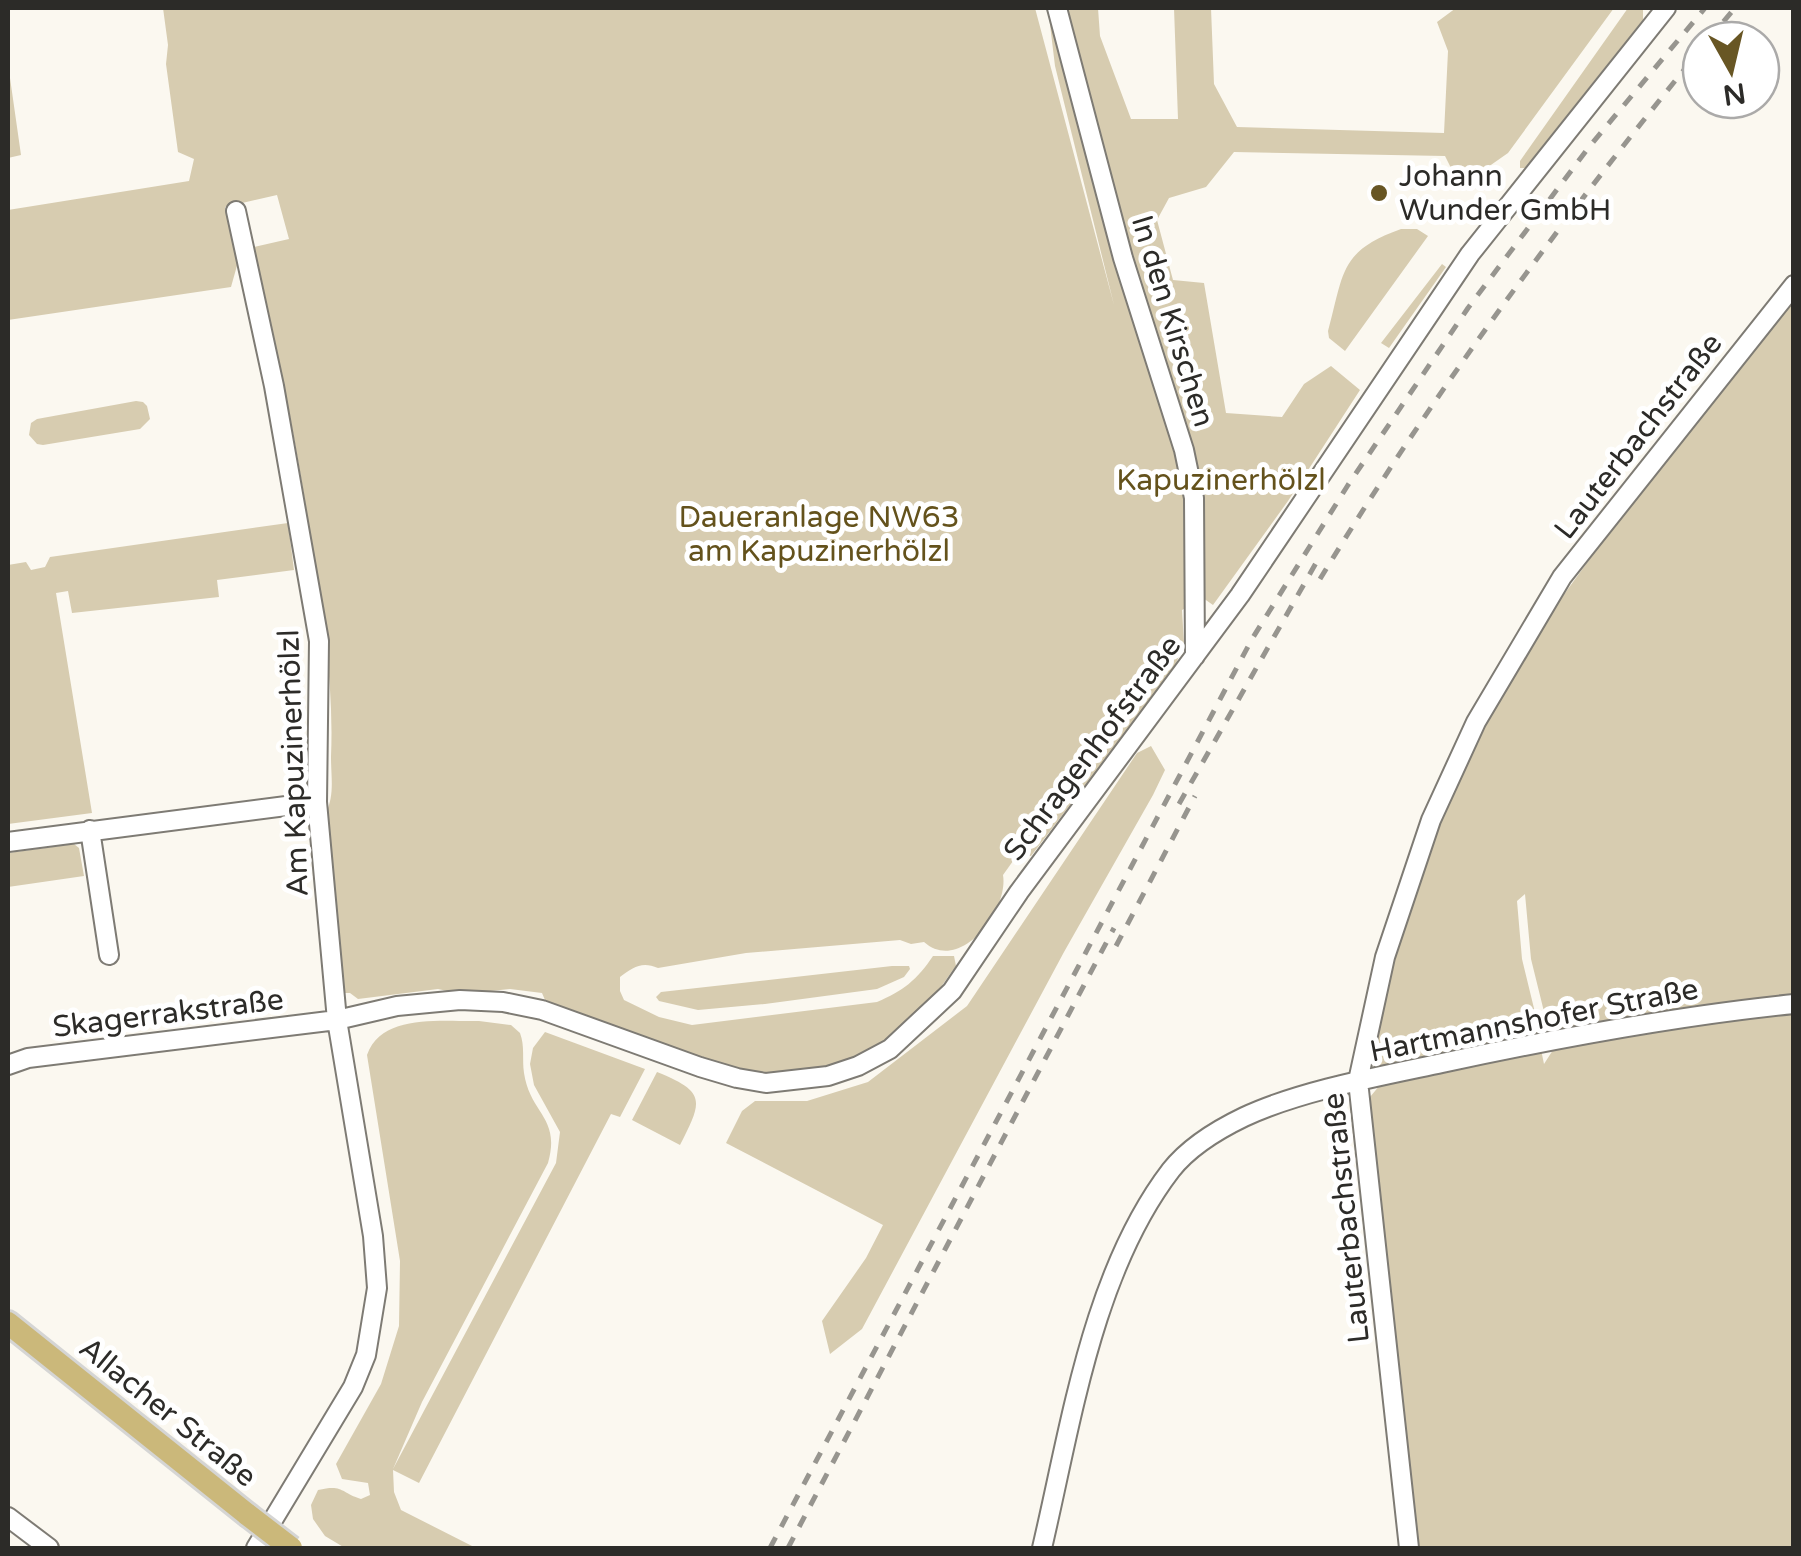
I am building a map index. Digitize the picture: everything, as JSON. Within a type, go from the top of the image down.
[{"type":"main road","name":"Allacher Straße","points":[[8,1323],[291,1548]]},
{"type":"street","name":"In den Kirschen","points":[[1057,8],[1123,258],[1184,450],[1194,498],[1195,656]]},
{"type":"street","name":"Schragenhofstraße","points":[[337,1020],[413,1005],[460,1000],[503,1002],[574,1019],[737,1078],[792,1082],[858,1066],[890,1049],[952,991],[1019,892],[1240,596],[1470,254],[1666,8]]},
{"type":"street","name":"Am Kapuzinerhölzl","points":[[236,211],[274,386],[319,641],[317,802],[337,1020],[373,1236],[377,1288],[373,1328],[353,1386],[256,1548]]},
{"type":"street","name":"Lauterbachstraße","points":[[1409,1548],[1358,1081],[1385,957],[1431,820],[1476,722],[1562,577],[1794,284]]},
{"type":"street","points":[[8,842],[317,802]]},
{"type":"street","points":[[90,830],[109,955]]},
{"type":"street","name":"Hartmannshofer Straße","points":[[1042,1548],[1076,1402],[1104,1301],[1124,1248],[1173,1168],[1207,1136],[1248,1115],[1358,1081],[1622,1027],[1794,1004]]},
{"type":"street","name":"Skagerrakstraße","points":[[8,1065],[84,1050],[337,1020]]},
{"type":"street","points":[[8,1517],[49,1548]]},
{"type":"green space","name":"Daueranlage NW63 am Kapuzinerhölzl","points":[[163,8],[1035,8],[1114,305],[1055,66],[1048,8],[1098,8],[1100,36],[1131,119],[1178,119],[1174,8],[1211,8],[1214,84],[1237,127],[1444,133],[1448,51],[1437,22],[1456,8],[1614,8],[1508,153],[1468,181],[1457,180],[1445,156],[1234,152],[1206,187],[1169,198],[1157,220],[1173,280],[1204,283],[1226,413],[1282,417],[1304,384],[1331,366],[1360,390],[1288,501],[1213,605],[1203,598],[1182,610],[1184,644],[1173,671],[1031,856],[1018,854],[1003,875],[998,905],[979,934],[952,950],[900,940],[746,953],[658,968],[642,965],[620,977],[624,1000],[659,1017],[692,1025],[877,1002],[909,984],[933,956],[954,956],[956,966],[934,997],[898,1033],[856,1056],[818,1069],[780,1073],[708,1061],[672,1049],[563,1009],[545,1000],[542,993],[510,989],[461,994],[438,989],[358,999],[350,993],[337,993],[325,815],[332,787],[327,651],[293,433],[254,247],[289,239],[277,195],[225,207],[238,262],[231,287],[8,320],[8,210],[189,181],[194,159],[178,152]]},
{"type":"green space","points":[[1628,8],[1643,8],[1643,20],[1525,168],[1520,168],[1520,161]]},
{"type":"green space","points":[[8,64],[21,155],[8,158]]},
{"type":"green space","points":[[1401,229],[1417,229],[1428,236],[1345,351],[1329,338],[1328,331],[1347,266],[1366,246]]},
{"type":"green space","points":[[1442,264],[1446,267],[1389,348],[1381,343]]},
{"type":"green space","points":[[1793,298],[1793,997],[1550,1036],[1531,959],[1525,894],[1517,901],[1522,959],[1544,1064],[1553,1050],[1624,1033],[1793,1011],[1793,1548],[1416,1548],[1371,1132],[1370,1097],[1380,1085],[1371,1058],[1393,960],[1439,823],[1483,725],[1541,626],[1648,479]]},
{"type":"green space","points":[[136,401],[147,406],[150,419],[140,429],[43,445],[29,435],[31,423],[37,419]]},
{"type":"green space","points":[[288,523],[294,570],[217,580],[219,597],[72,613],[68,591],[56,593],[92,813],[8,824],[8,565],[26,562],[31,570],[45,567],[50,557]]},
{"type":"green space","points":[[1151,746],[1165,770],[1153,795],[1064,952],[862,1329],[830,1354],[822,1321],[866,1258],[883,1225],[726,1143],[742,1111],[755,1101],[807,1101],[868,1082],[967,1006],[1137,753]]},
{"type":"green space","points":[[74,844],[79,848],[84,876],[8,887],[8,853]]},
{"type":"green space","points":[[892,966],[910,969],[904,977],[877,989],[765,1004],[698,1010],[656,997],[661,992]]},
{"type":"green space","points":[[479,1021],[511,1025],[520,1033],[527,1087],[548,1125],[551,1148],[548,1163],[422,1402],[393,1469],[556,1163],[560,1132],[534,1085],[530,1064],[533,1048],[545,1032],[645,1069],[620,1117],[611,1114],[419,1483],[393,1470],[394,1492],[401,1510],[476,1548],[345,1548],[325,1536],[313,1519],[311,1505],[318,1490],[326,1488],[337,1488],[361,1499],[370,1495],[368,1483],[342,1479],[336,1464],[381,1384],[399,1326],[400,1261],[367,1055],[386,1032],[399,1026]]},
{"type":"green space","points":[[657,1072],[684,1086],[696,1099],[693,1117],[680,1145],[632,1120]]},
{"type":"railway","points":[[770,1548],[1252,639],[1348,485],[1468,308],[1589,147],[1705,8]]},
{"type":"railway","points":[[1725,20],[1735,8]]},
{"type":"railway","points":[[1320,579],[1408,441],[1501,308],[1681,74]]},
{"type":"railway","points":[[1179,804],[1320,556]]},
{"type":"railway","points":[[1116,946],[1195,796]]},
{"type":"railway","points":[[788,1548],[1114,928]]},
{"type":"place","name":"Johann Wunder GmbH","points":[[1379,193]]},
{"type":"park label","name":"Kapuzinerhölzl","points":[[1221,480]]}]
